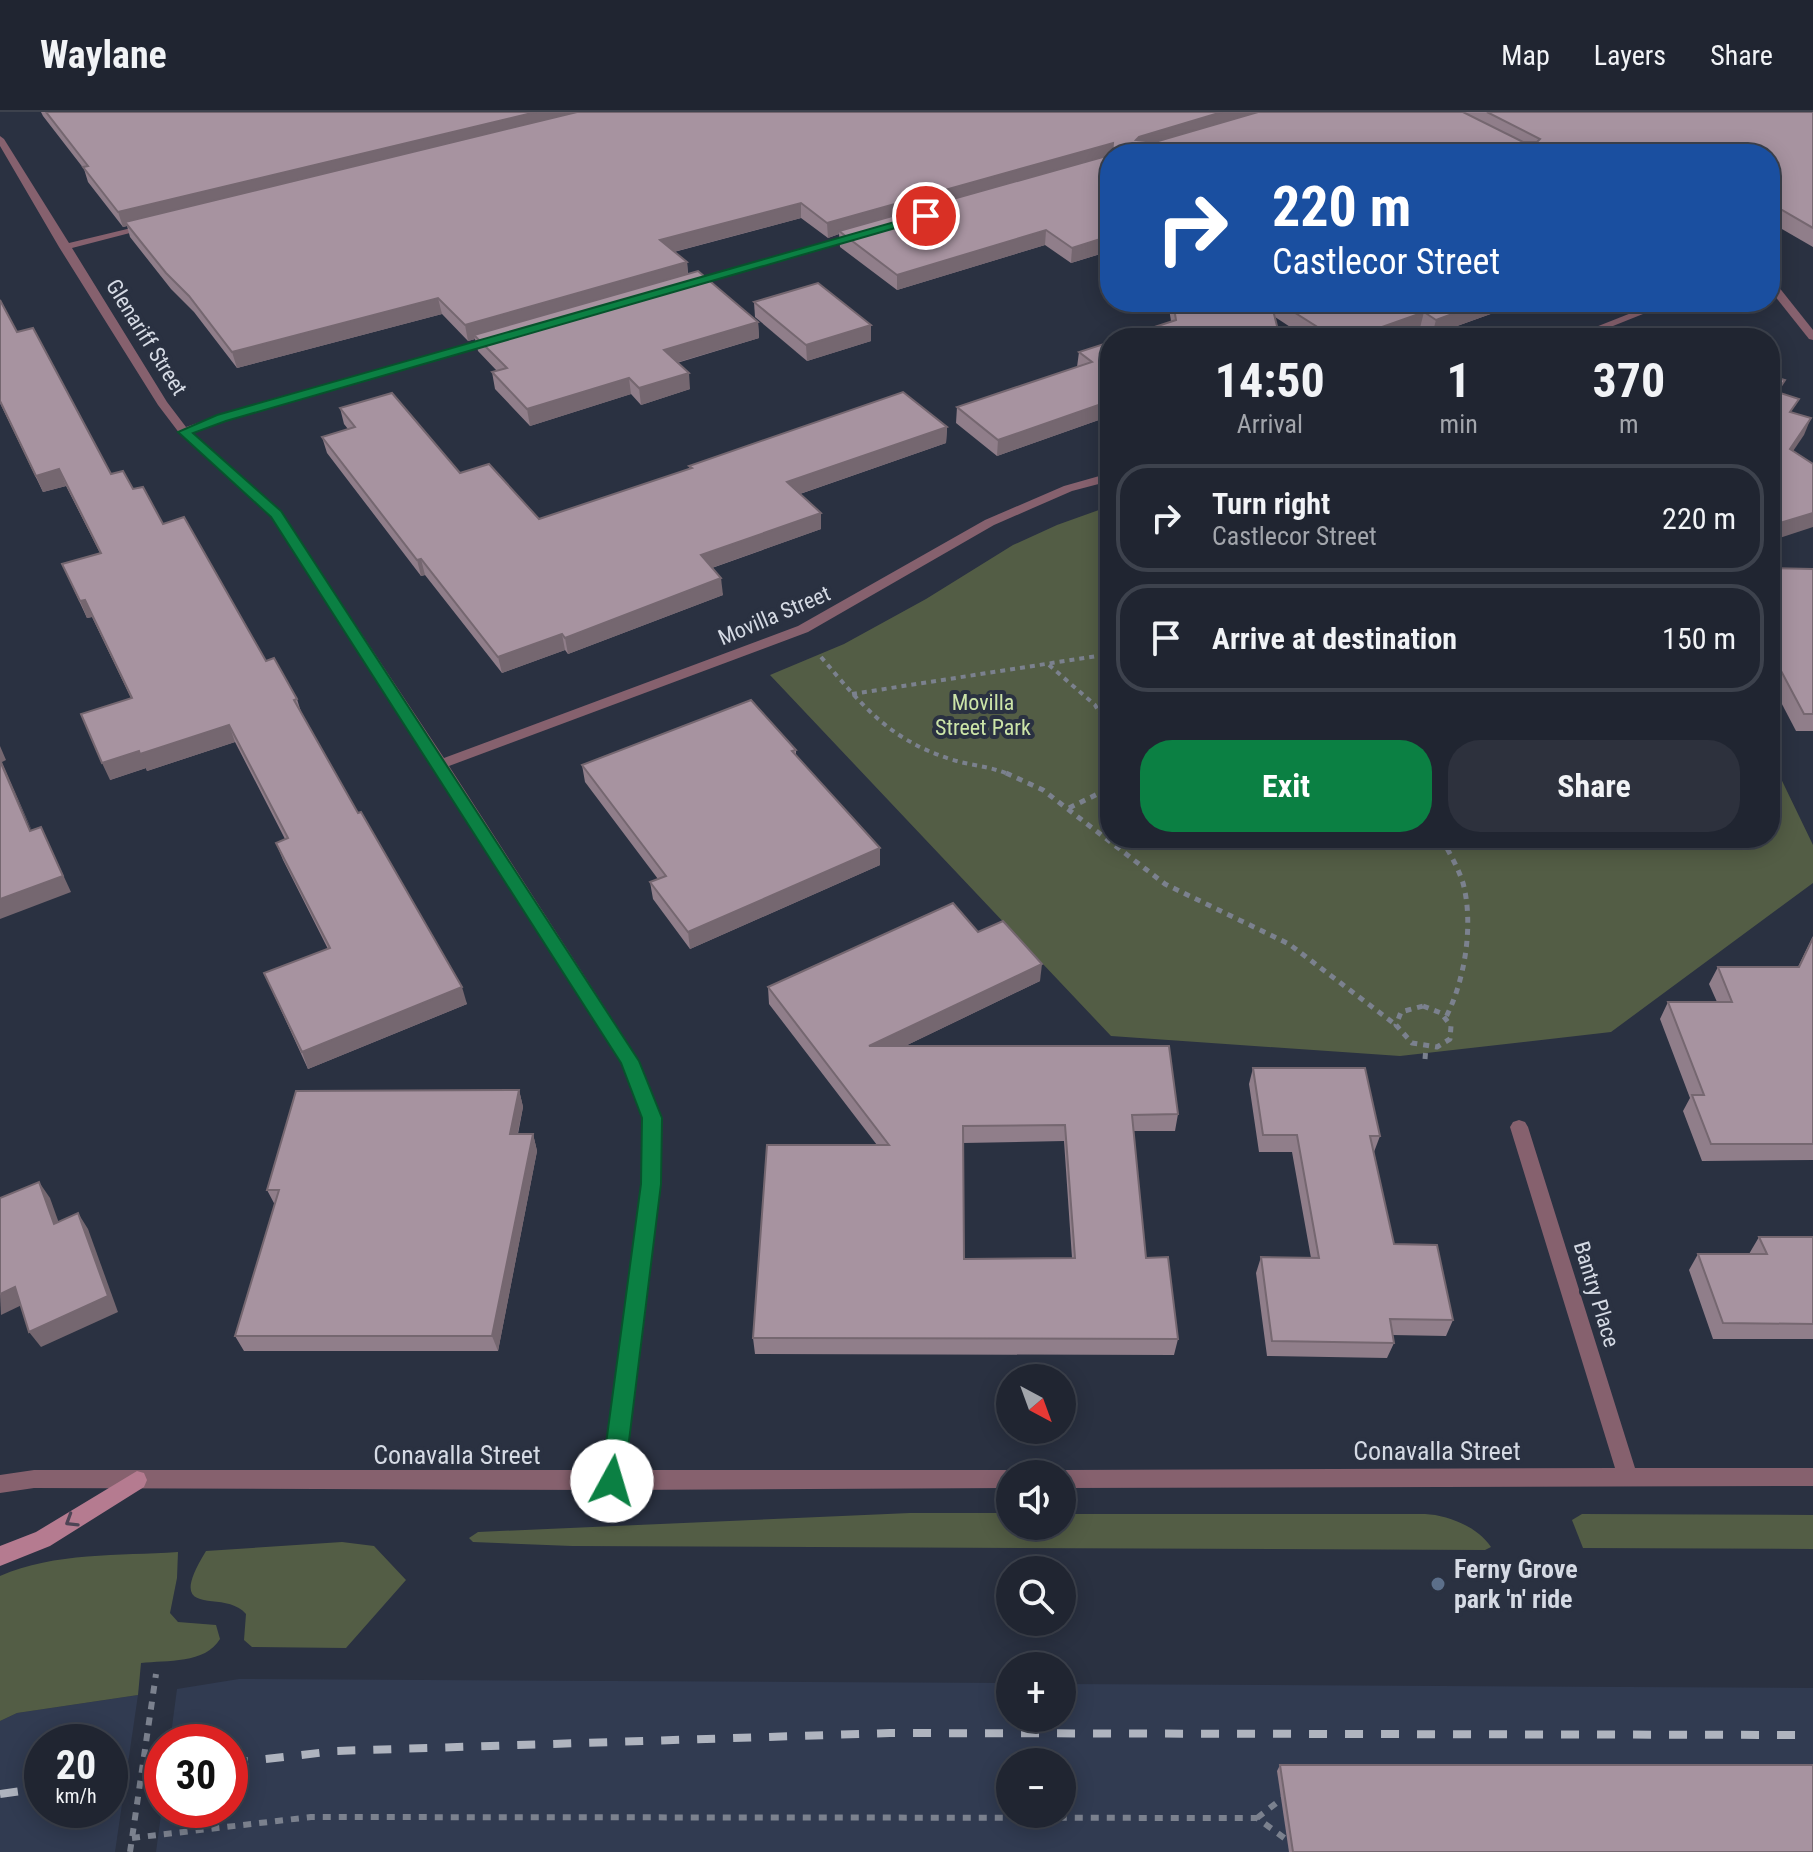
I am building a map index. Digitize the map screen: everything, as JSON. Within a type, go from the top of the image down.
[{"type":"street","name":"Glenariff Street","points":[[0,139],[162,403],[184,432],[276,514],[441,764],[626,1054],[652,1118],[651,1184],[612,1481]]},
{"type":"street","points":[[64,247],[155,225]]},
{"type":"street","points":[[681,286],[865,234]]},
{"type":"street","points":[[1780,296],[1813,337]]},
{"type":"street","points":[[1599,328],[1642,312]]},
{"type":"street","points":[[184,432],[221,418],[512,334]]},
{"type":"street","name":"Movilla Street","points":[[441,764],[803,629],[1013,509],[1100,479]]},
{"type":"street","name":"Bantry Place","points":[[1519,1127],[1627,1476]]},
{"type":"street","name":"Conavalla Street","points":[[1076,1479],[1813,1477]]},
{"type":"street","name":"Conavalla Street","points":[[0,1484],[34,1479],[996,1479]]},
{"type":"street","points":[[0,1556],[43,1539],[137,1480]]},
{"type":"path","points":[[814,650],[875,719],[914,745],[953,760],[996,768],[1043,790],[1100,833]]},
{"type":"path","points":[[851,694],[1100,656]]},
{"type":"path","points":[[1048,664],[1095,705],[1100,714]]},
{"type":"path","points":[[1069,808],[1100,793]]},
{"type":"path","points":[[1120,848],[1165,884],[1289,944],[1396,1025],[1403,1037],[1426,1047],[1437,1047],[1450,1039],[1451,1026],[1446,1017],[1433,1009],[1415,1007],[1401,1012],[1396,1025]]},
{"type":"path","points":[[1446,1017],[1453,1006],[1463,956],[1466,911],[1464,885],[1447,848]]},
{"type":"path","points":[[1425,1059],[1426,1047]]},
{"type":"path","points":[[130,1852],[156,1674]]},
{"type":"path","points":[[1257,1818],[1281,1797],[1296,1797]]},
{"type":"path","points":[[132,1838],[311,1817],[1257,1818],[1287,1840],[1303,1840]]},
{"type":"shaded area","points":[[239,1679],[996,1683],[996,1732],[1076,1732],[1076,1684],[1813,1688],[1813,1852],[156,1852],[159,1828],[248,1828],[248,1724],[172,1724],[177,1689]]},
{"type":"shaded area","points":[[138,1695],[128,1763],[128,1724],[24,1724],[24,1828],[119,1828],[115,1852],[0,1852],[0,1721],[17,1713]]},
{"type":"green space","name":"Movilla Street Park","points":[[1100,510],[1100,848],[1780,848],[1780,777],[1813,845],[1813,883],[1611,1032],[1400,1056],[1111,1036],[770,675],[844,644],[926,599],[1013,545]]},
{"type":"green space","points":[[910,1513],[996,1513],[996,1540],[1076,1540],[1076,1514],[1425,1514],[1462,1523],[1491,1547],[1485,1550],[572,1546],[473,1542],[469,1538],[478,1532]]},
{"type":"green space","points":[[1582,1514],[1813,1515],[1813,1549],[1583,1548],[1572,1520]]},
{"type":"green space","points":[[342,1542],[374,1546],[406,1580],[346,1648],[252,1647],[244,1640],[246,1614],[236,1606],[201,1599],[194,1595],[191,1587],[194,1573],[206,1551]]},
{"type":"green space","points":[[178,1552],[170,1613],[178,1622],[216,1625],[220,1639],[213,1647],[195,1657],[141,1663],[138,1695],[17,1713],[0,1721],[0,1576],[21,1568],[65,1559]]},
{"type":"building","points":[[46,112],[536,112],[118,212],[83,167],[88,166]]},
{"type":"building","points":[[577,112],[1222,112],[1136,140],[1155,142],[1258,112],[1463,112],[1523,142],[1537,142],[1540,139],[1487,112],[1813,112],[1813,228],[1780,209],[1780,144],[1100,144],[1100,147],[827,223],[801,203],[660,240],[687,262],[465,325],[438,298],[232,352],[125,222]]},
{"type":"building","points":[[1100,158],[1100,239],[1072,248],[1046,230],[897,275],[839,231]]},
{"type":"building","points":[[698,271],[758,322],[664,350],[689,373],[639,388],[629,378],[527,409],[492,372],[507,368],[474,335]]},
{"type":"building","points":[[818,283],[871,325],[806,345],[754,302]]},
{"type":"building","points":[[0,300],[17,332],[33,328],[111,474],[123,471],[133,489],[143,487],[163,524],[184,517],[266,661],[274,658],[297,699],[294,700],[358,813],[361,812],[462,987],[302,1052],[264,973],[330,948],[276,843],[288,838],[229,725],[102,763],[81,714],[132,698],[85,600],[80,601],[62,564],[101,553],[59,469],[36,476],[0,401]]},
{"type":"building","points":[[1175,312],[1274,312],[1278,328],[1152,328],[1176,320]]},
{"type":"building","points":[[1294,312],[1424,312],[1379,328],[1319,328]]},
{"type":"building","points":[[1424,312],[1458,312],[1436,320]]},
{"type":"building","points":[[1100,345],[1100,404],[998,440],[957,407],[1092,362],[1079,352]]},
{"type":"building","points":[[903,392],[947,427],[787,482],[821,513],[701,555],[721,578],[565,638],[562,634],[498,657],[421,559],[417,560],[322,437],[355,427],[340,408],[392,393],[460,473],[489,464],[539,519]]},
{"type":"building","points":[[1780,393],[1799,399],[1790,412],[1811,418],[1790,449],[1813,464],[1813,513],[1780,523]]},
{"type":"building","points":[[1780,568],[1813,569],[1813,714],[1804,714],[1780,669]]},
{"type":"building","points":[[751,700],[796,750],[792,751],[880,848],[688,932],[650,882],[666,876],[582,765]]},
{"type":"building","points":[[0,761],[30,831],[41,827],[63,876],[0,899]]},
{"type":"building","points":[[953,903],[978,932],[1003,921],[1042,964],[869,1046],[1169,1046],[1178,1114],[1132,1115],[1146,1258],[1168,1257],[1178,1339],[753,1338],[767,1145],[889,1145],[768,987]],"holes":[[[1065,1125],[1075,1258],[964,1259],[963,1126]]]},
{"type":"building","points":[[1813,938],[1813,1144],[1711,1144],[1692,1095],[1704,1095],[1668,1002],[1732,1002],[1718,967],[1799,967]]},
{"type":"building","points":[[1253,1068],[1365,1068],[1380,1136],[1370,1136],[1394,1244],[1437,1245],[1453,1320],[1390,1319],[1394,1343],[1272,1341],[1261,1257],[1319,1258],[1297,1135],[1263,1135]]},
{"type":"building","points":[[519,1090],[510,1134],[533,1134],[492,1336],[235,1336],[279,1190],[267,1190],[296,1091]]},
{"type":"building","points":[[39,1182],[54,1224],[78,1213],[108,1296],[29,1332],[15,1287],[0,1294],[0,1198]]},
{"type":"building","points":[[1759,1237],[1813,1237],[1813,1324],[1723,1323],[1698,1254],[1767,1254]]},
{"type":"building","points":[[1280,1765],[1813,1765],[1813,1852],[1293,1852]]},
{"type":"railway","points":[[248,1761],[336,1751],[890,1733],[1813,1735]]},
{"type":"railway","points":[[128,1776],[144,1773]]},
{"type":"railway","points":[[0,1794],[24,1791]]},
{"type":"place","name":"Ferny Grove park 'n' ride","points":[[1438,1584]]},
{"type":"route","points":[[612,1481],[651,1184],[652,1118],[630,1061],[441,764],[276,514],[184,432],[221,418],[926,216]]}]
